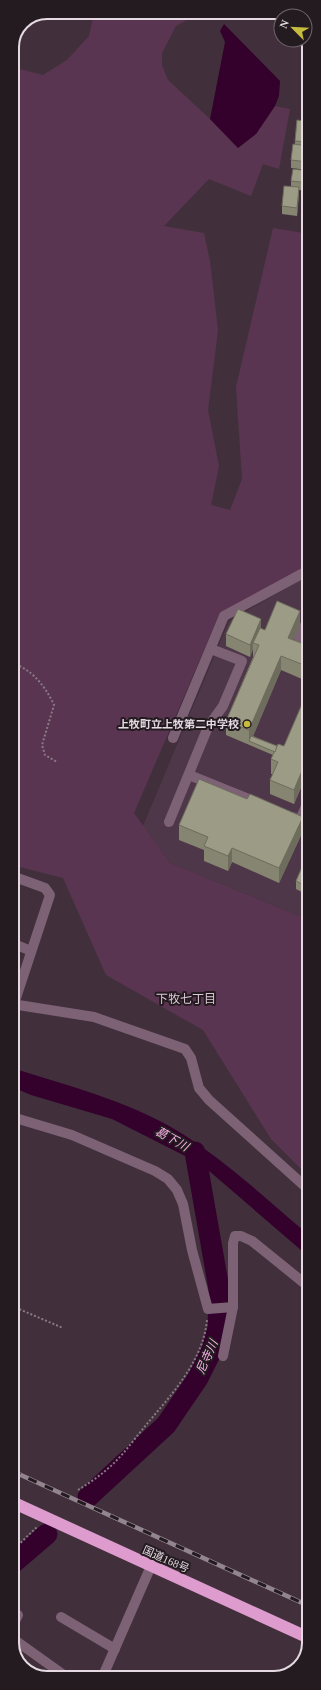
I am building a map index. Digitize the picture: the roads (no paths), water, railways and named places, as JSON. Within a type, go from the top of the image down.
[{"type":"highway","name":"国道168号","points":[[19,1506],[302,1635]]},
{"type":"street","points":[[173,738],[224,616],[302,574]]},
{"type":"street","points":[[302,632],[299,638],[302,644]]},
{"type":"street","points":[[169,822],[208,728],[223,706],[242,661],[211,649]]},
{"type":"street","points":[[189,775],[265,806]]},
{"type":"street","points":[[279,812],[300,820],[302,815]]},
{"type":"street","points":[[19,879],[45,888],[50,895],[19,986]]},
{"type":"street","points":[[19,946],[31,951]]},
{"type":"street","points":[[19,1005],[94,1017],[185,1049],[191,1058],[199,1088],[209,1100],[302,1184]]},
{"type":"street","points":[[19,1119],[72,1135],[155,1171],[168,1179],[177,1190],[183,1204],[192,1250],[208,1308],[233,1307]]},
{"type":"street","points":[[223,1356],[233,1307],[232,1243],[235,1236],[241,1236],[252,1241],[302,1281]]},
{"type":"street","points":[[105,1671],[151,1566]]},
{"type":"street","points":[[61,1617],[115,1649]]},
{"type":"street","points":[[19,1643],[58,1671]]},
{"type":"water","points":[[224,24],[280,81],[279,96],[275,106],[256,134],[238,148],[210,119],[225,42],[220,31]]},
{"type":"water","name":"葛下川","points":[[19,1070],[96,1094],[157,1119],[194,1141],[228,1166],[302,1229],[302,1251],[201,1164],[112,1119],[31,1095],[19,1090]]},
{"type":"waterway","name":"尼寺川","points":[[88,1497],[166,1425],[198,1378],[212,1350],[218,1328],[219,1289],[195,1152]]},
{"type":"waterway","name":"尼寺川","points":[[19,1558],[47,1534]]},
{"type":"railway","points":[[19,1474],[302,1603]]},
{"type":"place","name":"上牧町立上牧第二中学校","points":[[247,724]]},
{"type":"district","name":"下牧七丁目","points":[[186,999]]}]
